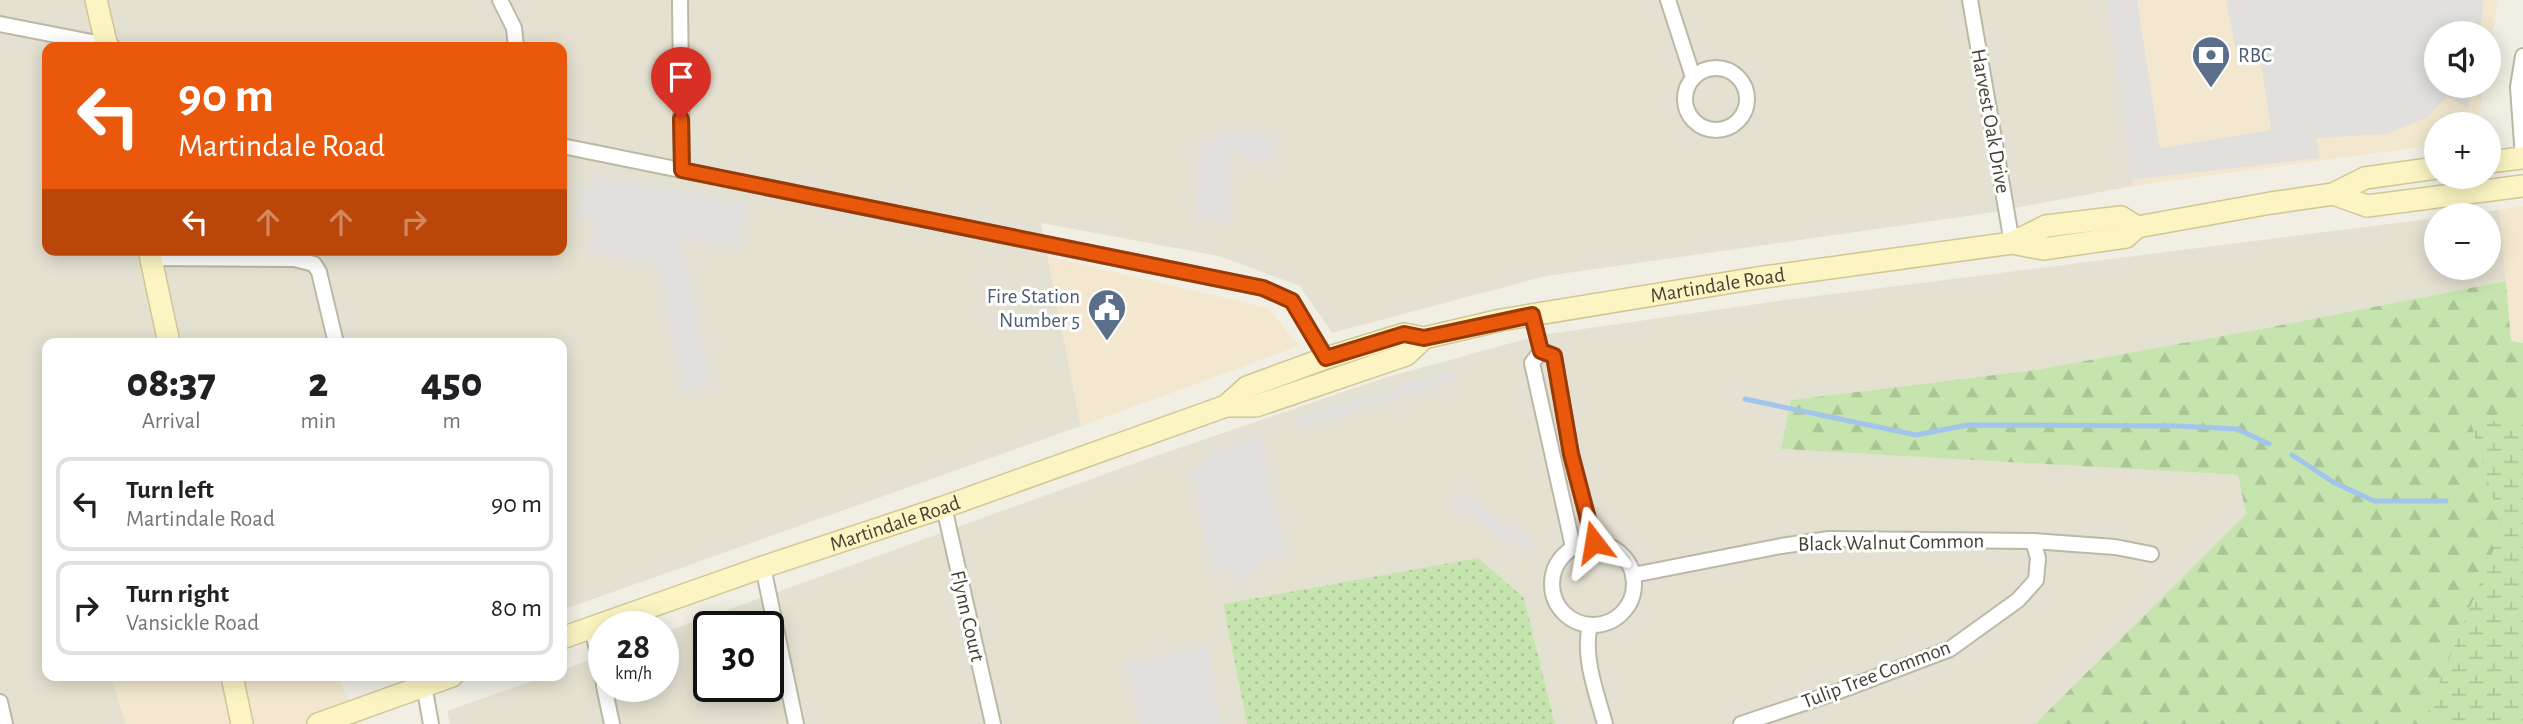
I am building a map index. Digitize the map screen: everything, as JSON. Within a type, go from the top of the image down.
[{"type":"main road","points":[[96,0],[109,42]]},
{"type":"main road","points":[[2501,161],[2523,158]]},
{"type":"main road","name":"Martindale Road","points":[[1226,406],[1247,387],[1326,358],[1404,334],[1424,338],[1532,315],[1757,278],[2012,243],[2046,226],[2121,217],[2137,227],[2333,194],[2365,178],[2424,170]]},
{"type":"main road","name":"Martindale Road","points":[[2333,194],[2367,206],[2523,186]]},
{"type":"main road","points":[[150,256],[168,338]]},
{"type":"main road","name":"Martindale Road","points":[[638,611],[944,507],[1226,406],[1256,407],[1406,355],[1424,338]]},
{"type":"main road","name":"Martindale Road","points":[[567,636],[588,628]]},
{"type":"main road","points":[[233,681],[242,724]]},
{"type":"main road","points":[[318,724],[436,681]]},
{"type":"street","points":[[500,0],[514,28],[515,42]]},
{"type":"street","points":[[680,0],[682,170]]},
{"type":"street","points":[[1668,0],[1693,77],[1684,94],[1688,114],[1694,122],[1712,130],[1731,126],[1739,120],[1745,111],[1746,89],[1733,72],[1712,68],[1702,70],[1693,77]]},
{"type":"street","name":"Harvest Oak Drive","points":[[1970,0],[2012,243]]},
{"type":"street","points":[[0,24],[90,42]]},
{"type":"street","points":[[2523,56],[2518,87],[2523,158]]},
{"type":"street","points":[[567,147],[1263,288],[1292,301],[1326,358]]},
{"type":"street","points":[[208,256],[294,259],[314,264],[319,272],[335,338]]},
{"type":"street","points":[[1532,315],[1541,351]]},
{"type":"street","points":[[1541,351],[1554,356],[1571,454],[1594,542]]},
{"type":"street","points":[[1541,351],[1532,362],[1573,547]]},
{"type":"street","name":"Flynn Court","points":[[944,507],[993,724]]},
{"type":"street","name":"Black Walnut Common","points":[[1633,575],[1781,546],[1829,540],[2033,541],[2115,547],[2151,554]]},
{"type":"street","name":"Tulip Tree Common","points":[[1741,724],[1834,693],[1950,649],[2018,600],[2036,580],[2038,558],[2033,541]]},
{"type":"street","points":[[1594,542],[1617,550],[1624,557],[1633,575],[1631,600],[1624,611],[1615,619],[1590,626],[1565,615],[1556,605],[1551,578],[1563,555],[1573,547],[1594,542]]},
{"type":"street","points":[[763,567],[796,724]]},
{"type":"street","points":[[1590,626],[1590,664],[1605,724]]},
{"type":"street","points":[[424,685],[431,724]]},
{"type":"street","points":[[0,702],[5,724]]},
{"type":"street","points":[[608,702],[612,724]]},
{"type":"shaded area","points":[[0,0],[2107,0],[2133,186],[1988,213],[1546,276],[1332,333],[1300,286],[1219,256],[1041,223],[1081,426],[567,608],[567,338],[42,338],[42,681],[113,681],[126,724],[0,724]]},
{"type":"shaded area","points":[[2106,0],[2137,0],[2160,148],[2271,130],[2260,57],[2238,61],[2226,0],[2484,0],[2481,21],[2424,21],[2424,98],[2445,98],[2433,112],[2424,112],[2424,119],[2387,134],[2316,138],[2320,158],[2131,180]]},
{"type":"shaded area","points":[[2107,0],[2498,0],[2495,21],[2424,21],[2424,98],[2482,98],[2479,112],[2424,112],[2424,147],[2133,186]]},
{"type":"shaded area","points":[[2450,98],[2469,98],[2468,108]]},
{"type":"shaded area","points":[[1218,132],[1278,135],[1277,162],[1240,161],[1240,150],[1233,149],[1229,222],[1195,220],[1199,142],[1217,142]]},
{"type":"shaded area","points":[[592,173],[749,203],[740,250],[684,240],[713,387],[682,392],[657,266],[588,253],[594,220],[574,216],[580,187],[589,188]]},
{"type":"shaded area","points":[[2523,206],[2523,343],[2511,341],[2501,210]]},
{"type":"shaded area","points":[[2424,220],[2424,280],[2501,280],[2501,230],[2506,281],[2035,370],[1791,400],[1782,449],[2238,475],[2246,514],[2035,724],[1555,724],[1524,598],[1223,604],[1247,724],[450,724],[447,711],[532,681],[567,681],[567,668],[588,661],[588,702],[679,702],[679,627],[693,622],[693,702],[784,702],[784,611],[724,611],[1141,461],[1384,378],[1541,335],[1785,300]]},
{"type":"shaded area","points":[[1047,256],[1268,308],[1299,346],[1081,426]]},
{"type":"shaded area","points":[[1453,369],[1457,381],[1298,431],[1294,418]]},
{"type":"shaded area","points":[[1261,433],[1288,556],[1253,566],[1258,577],[1229,584],[1227,571],[1211,573],[1191,470],[1204,466],[1204,453]]},
{"type":"shaded area","points":[[1457,491],[1537,541],[1528,554],[1449,504]]},
{"type":"shaded area","points":[[1208,645],[1222,724],[1139,724],[1126,661]]},
{"type":"shaded area","points":[[113,681],[341,681],[342,688],[363,724],[126,724]]},
{"type":"green space","points":[[2506,281],[2511,341],[2523,343],[2523,724],[2035,724],[2246,514],[2238,475],[1781,449],[1791,400],[2035,370]]},
{"type":"green space","points":[[2470,420],[2523,422],[2523,724],[2435,724],[2429,708],[2502,529]]},
{"type":"green space","points":[[1478,558],[1524,598],[1555,724],[1247,724],[1223,604]]},
{"type":"waterway","points":[[1745,399],[1916,435],[1968,425],[2179,426],[2237,429],[2269,444]]},
{"type":"waterway","points":[[2292,455],[2333,482],[2374,501],[2446,501]]},
{"type":"place","name":"RBC","points":[[2211,89]]},
{"type":"place","name":"Fire Station Number 5","points":[[1107,342]]},
{"type":"route","points":[[681,119],[682,170],[1263,288],[1292,301],[1326,358],[1404,334],[1424,338],[1532,315],[1541,351],[1554,356],[1571,454],[1594,542]]}]
